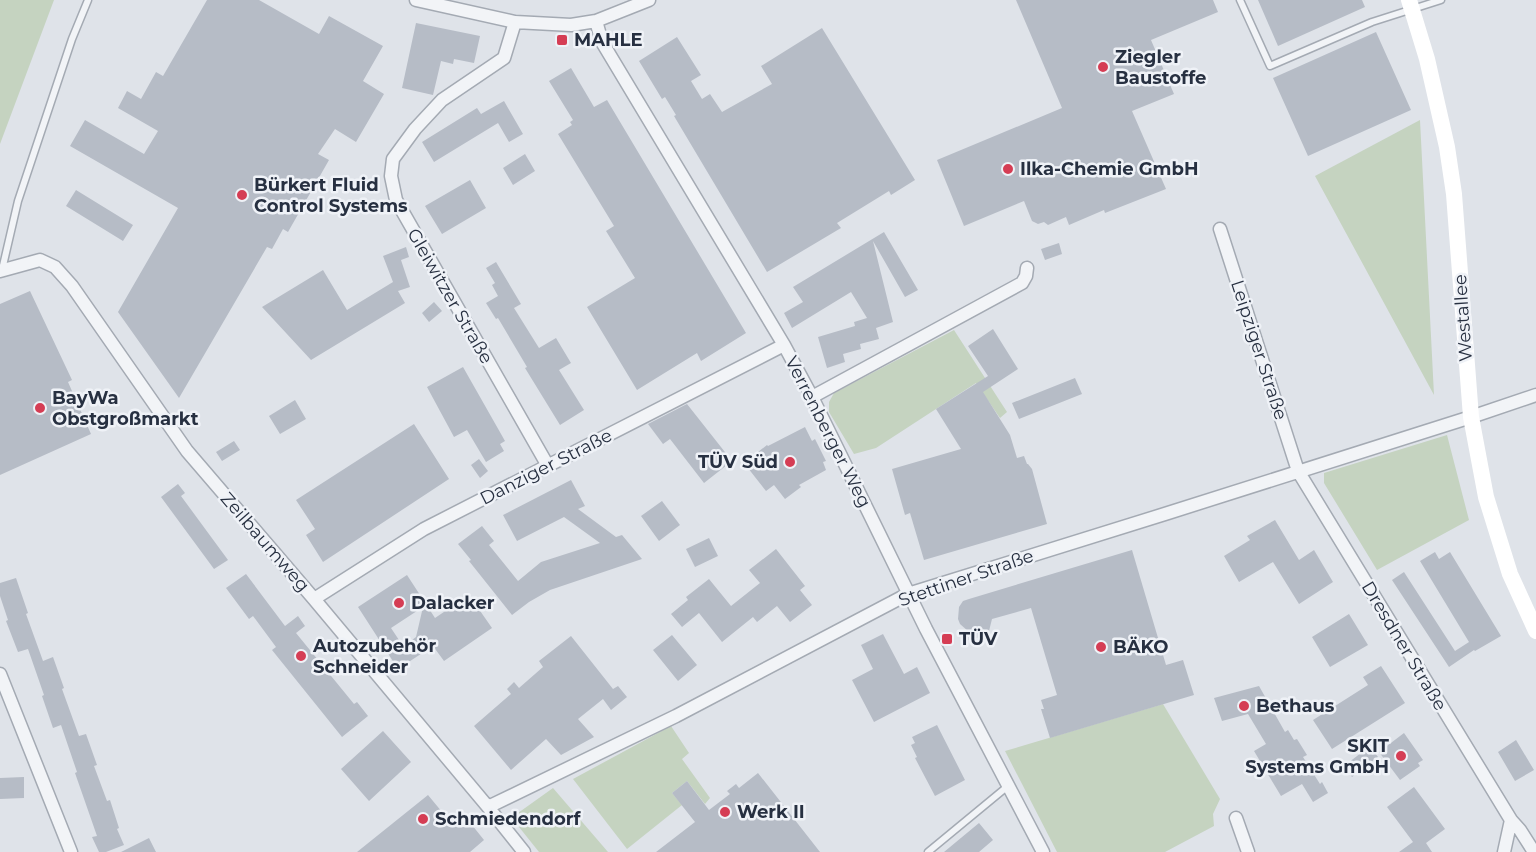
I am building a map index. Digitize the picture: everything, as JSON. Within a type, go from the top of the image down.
[{"type":"main road","name":"Westallee","points":[[1410,5],[1427,59],[1447,147],[1454,194],[1471,417],[1489,508],[1510,574],[1536,631]]},
{"type":"street","points":[[416,0],[515,22],[571,25],[596,21],[648,0]]},
{"type":"street","name":"Verrenberger Weg","points":[[596,21],[602,42],[784,345],[908,594],[1043,852]]},
{"type":"street","name":"Gleiwitzer Straße","points":[[515,22],[504,58],[442,100],[415,129],[393,159],[391,176],[396,200],[548,466]]},
{"type":"street","name":"Leipziger Straße","points":[[1220,229],[1298,471]]},
{"type":"street","name":"Zeilbaumweg","points":[[1,271],[40,260],[55,267],[72,286],[187,451],[314,599],[524,852]]},
{"type":"street","points":[[812,398],[1022,283],[1027,268]]},
{"type":"street","name":"Danziger Straße","points":[[314,599],[424,530],[784,345]]},
{"type":"street","name":"Stettiner Straße","points":[[488,807],[676,716],[908,594],[1536,395]]},
{"type":"street","name":"Dresdner Straße","points":[[1298,471],[1511,820],[1533,852]]},
{"type":"street","points":[[0,674],[71,852]]},
{"type":"street","points":[[1236,818],[1248,852]]},
{"type":"street","points":[[1504,852],[1511,820]]},
{"type":"lane","points":[[1,271],[18,201],[72,39],[88,0]]},
{"type":"lane","points":[[1240,0],[1270,66],[1410,5],[1441,0]]},
{"type":"lane","points":[[928,852],[1008,786]]},
{"type":"green space","points":[[0,0],[54,0],[0,144]]},
{"type":"green space","points":[[1420,120],[1434,395],[1315,176]]},
{"type":"green space","points":[[954,330],[1007,412],[1000,418],[976,383],[876,448],[854,454],[829,412],[829,402],[834,393]]},
{"type":"green space","points":[[1447,435],[1469,520],[1377,570],[1324,483],[1324,473]]},
{"type":"green space","points":[[1163,704],[1220,799],[1213,814],[1214,826],[1165,852],[1057,852],[1005,751]]},
{"type":"green space","points":[[671,726],[689,753],[682,759],[710,798],[705,804],[687,781],[672,793],[682,805],[627,849],[573,779]]},
{"type":"green space","points":[[553,788],[608,852],[539,852],[519,827],[518,813]]},
{"type":"building","name":"Bürkert Fluid Control Systems","points":[[207,0],[259,0],[319,34],[329,16],[383,46],[363,81],[384,94],[356,142],[335,129],[318,154],[329,160],[288,232],[283,229],[272,249],[267,247],[179,398],[118,312],[178,208],[70,146],[85,120],[144,154],[158,131],[118,108],[127,91],[141,99],[156,72],[163,76]]},
{"type":"building","points":[[1016,0],[1213,0],[1218,12],[1151,40],[1174,94],[1132,111],[1166,189],[1105,213],[1104,210],[1069,225],[1066,217],[1048,225],[1044,222],[1038,224],[1032,221],[1024,201],[964,226],[937,160],[1062,108]]},
{"type":"building","points":[[1258,0],[1362,0],[1365,7],[1278,46]]},
{"type":"building","points":[[416,23],[480,36],[474,63],[454,59],[453,64],[441,61],[433,95],[402,88]]},
{"type":"building","points":[[822,28],[915,180],[891,195],[889,191],[837,223],[841,228],[767,272],[674,116],[676,115],[665,97],[662,99],[639,61],[677,37],[701,75],[691,81],[702,99],[710,94],[722,112],[772,84],[761,66]]},
{"type":"building","points":[[1376,32],[1411,110],[1308,156],[1273,78]]},
{"type":"building","points":[[571,68],[594,107],[607,100],[746,333],[701,361],[697,353],[637,390],[587,307],[635,278],[606,231],[614,226],[558,134],[572,125],[570,122],[573,120],[549,81]]},
{"type":"building","points":[[504,101],[523,134],[509,142],[498,123],[434,162],[422,142],[477,108],[481,114]]},
{"type":"building","points":[[525,154],[535,171],[513,185],[503,168]]},
{"type":"building","points":[[470,180],[486,208],[442,234],[425,206]]},
{"type":"building","points":[[76,190],[133,225],[123,241],[66,206]]},
{"type":"building","points":[[884,232],[918,290],[905,297],[873,241],[893,322],[876,328],[879,339],[860,344],[861,349],[843,354],[845,362],[827,368],[818,337],[855,326],[854,322],[867,318],[851,292],[792,328],[784,313],[803,302],[793,287]]},
{"type":"building","points":[[1059,243],[1062,254],[1045,260],[1041,249]]},
{"type":"building","points":[[406,247],[409,257],[401,260],[410,287],[398,291],[405,303],[311,360],[262,307],[323,270],[347,310],[393,282],[383,256]]},
{"type":"building","points":[[496,262],[521,304],[514,308],[539,348],[556,338],[571,363],[559,370],[584,410],[560,425],[498,318],[496,319],[486,303],[498,296],[492,285],[495,283],[486,268]]},
{"type":"building","name":"BayWa Obstgroßmarkt","points":[[30,291],[72,380],[68,382],[91,434],[0,475],[0,304]]},
{"type":"building","points":[[434,302],[442,311],[429,322],[422,313]]},
{"type":"building","points":[[993,329],[1018,369],[983,392],[1010,435],[1017,458],[1024,456],[1032,469],[1047,524],[924,560],[910,513],[905,515],[892,469],[961,449],[936,409],[988,376],[968,346]]},
{"type":"building","points":[[463,367],[505,441],[500,444],[504,451],[486,462],[467,430],[454,437],[427,387]]},
{"type":"building","points":[[1075,378],[1082,394],[1019,419],[1012,403]]},
{"type":"building","points":[[295,400],[306,419],[280,434],[269,416]]},
{"type":"building","points":[[687,404],[732,461],[704,483],[670,439],[663,444],[648,424]]},
{"type":"building","points":[[414,424],[449,479],[323,562],[306,535],[315,529],[296,500]]},
{"type":"building","name":"TÜV Süd","points":[[805,427],[812,441],[815,439],[826,461],[823,462],[826,470],[799,485],[801,487],[785,499],[774,485],[766,491],[744,463],[767,445]]},
{"type":"building","points":[[234,441],[240,450],[222,461],[216,452]]},
{"type":"building","points":[[479,459],[488,471],[480,478],[471,465]]},
{"type":"building","points":[[571,480],[585,506],[578,509],[616,537],[622,535],[642,559],[550,590],[512,615],[458,544],[482,526],[494,541],[489,545],[518,581],[541,562],[600,543],[564,517],[517,541],[503,515]]},
{"type":"building","points":[[178,484],[185,493],[181,496],[228,560],[214,569],[161,497]]},
{"type":"building","points":[[662,501],[680,525],[659,541],[641,516]]},
{"type":"building","points":[[1275,520],[1299,560],[1314,550],[1333,582],[1299,604],[1273,562],[1239,582],[1224,556],[1250,540],[1247,536]]},
{"type":"building","points":[[709,538],[718,556],[695,567],[686,549]]},
{"type":"building","points":[[776,549],[805,586],[800,590],[812,605],[790,622],[777,606],[757,622],[753,617],[722,642],[699,613],[682,627],[671,614],[688,600],[686,597],[709,579],[731,606],[760,583],[749,570]]},
{"type":"building","name":"BÄKO","points":[[1132,550],[1166,665],[1183,660],[1194,695],[1050,738],[1041,709],[1044,709],[1041,700],[1057,695],[1031,608],[992,619],[988,635],[965,641],[969,632],[958,619],[959,607],[963,601],[969,599]]},
{"type":"building","points":[[1435,552],[1439,559],[1450,552],[1501,636],[1474,650],[1449,667],[1392,580],[1404,572],[1455,651],[1469,642],[1420,561]]},
{"type":"building","points":[[246,574],[285,626],[298,616],[305,626],[296,633],[354,704],[357,702],[368,716],[342,737],[272,650],[276,647],[253,616],[249,619],[226,588]]},
{"type":"building","points":[[407,575],[435,618],[469,595],[492,628],[444,661],[433,646],[398,669],[358,607]],"holes":[[[423,607],[416,637],[408,643],[399,640],[391,628]]]},
{"type":"building","points":[[16,578],[43,661],[53,657],[79,736],[86,734],[97,765],[94,766],[107,801],[110,800],[119,828],[117,829],[124,845],[106,852],[99,852],[92,837],[97,836],[61,725],[53,728],[28,649],[18,652],[6,621],[8,620],[0,596],[0,583]]},
{"type":"building","points":[[1349,614],[1368,645],[1330,667],[1312,637]]},
{"type":"building","points":[[883,634],[904,674],[917,667],[930,693],[874,722],[852,680],[873,669],[861,645]]},
{"type":"building","points":[[672,635],[697,665],[678,681],[653,650]]},
{"type":"building","points":[[571,636],[613,689],[618,686],[627,697],[611,710],[603,699],[578,719],[594,737],[561,755],[546,739],[511,770],[474,726],[511,694],[507,689],[514,682],[519,688],[543,667],[539,661]]},
{"type":"building","points":[[1381,666],[1405,703],[1332,749],[1313,720],[1368,685],[1363,677]]},
{"type":"building","points":[[1259,686],[1285,732],[1288,730],[1294,740],[1297,739],[1307,755],[1303,757],[1328,793],[1313,802],[1302,784],[1281,796],[1254,751],[1266,744],[1248,714],[1222,721],[1214,698]]},
{"type":"building","points":[[937,725],[965,780],[935,796],[915,758],[917,757],[911,745],[915,743],[912,737]]},
{"type":"building","points":[[383,731],[411,762],[369,801],[341,769]]},
{"type":"building","name":"SKIT Systems GmbH","points":[[1404,733],[1423,760],[1418,763],[1420,766],[1400,780],[1379,752]]},
{"type":"building","points":[[1516,740],[1534,770],[1515,781],[1498,752]]},
{"type":"building","points":[[1370,746],[1378,757],[1352,777],[1344,766]]},
{"type":"building","name":"Werk II","points":[[758,773],[820,852],[656,852],[695,822],[672,793],[687,781],[709,810],[730,794],[727,791],[736,784],[739,788]]},
{"type":"building","points":[[24,777],[24,798],[0,799],[0,778]]},
{"type":"building","points":[[1414,787],[1445,829],[1426,843],[1432,852],[1399,852],[1413,842],[1387,807]]},
{"type":"building","name":"Schmiedendorf","points":[[428,795],[452,824],[464,815],[484,840],[470,852],[357,852]]},
{"type":"building","points":[[979,823],[993,840],[979,852],[944,852]]},
{"type":"building","points":[[149,838],[156,852],[121,852]]},
{"type":"place","name":"MAHLE","points":[[562,40]]},
{"type":"place","name":"Ziegler Baustoffe","points":[[1103,67]]},
{"type":"place","name":"Ilka-Chemie GmbH","points":[[1008,169]]},
{"type":"place","name":"Bürkert Fluid Control Systems","points":[[242,195]]},
{"type":"place","name":"BayWa Obstgroßmarkt","points":[[40,408]]},
{"type":"place","name":"TÜV Süd","points":[[790,462]]},
{"type":"place","name":"Dalacker","points":[[399,603]]},
{"type":"place","name":"TÜV","points":[[947,639]]},
{"type":"place","name":"BÄKO","points":[[1101,647]]},
{"type":"place","name":"Autozubehör Schneider","points":[[301,656]]},
{"type":"place","name":"Bethaus","points":[[1244,706]]},
{"type":"place","name":"SKIT Systems GmbH","points":[[1401,756]]},
{"type":"place","name":"Werk II","points":[[725,812]]},
{"type":"place","name":"Schmiedendorf","points":[[423,819]]}]
